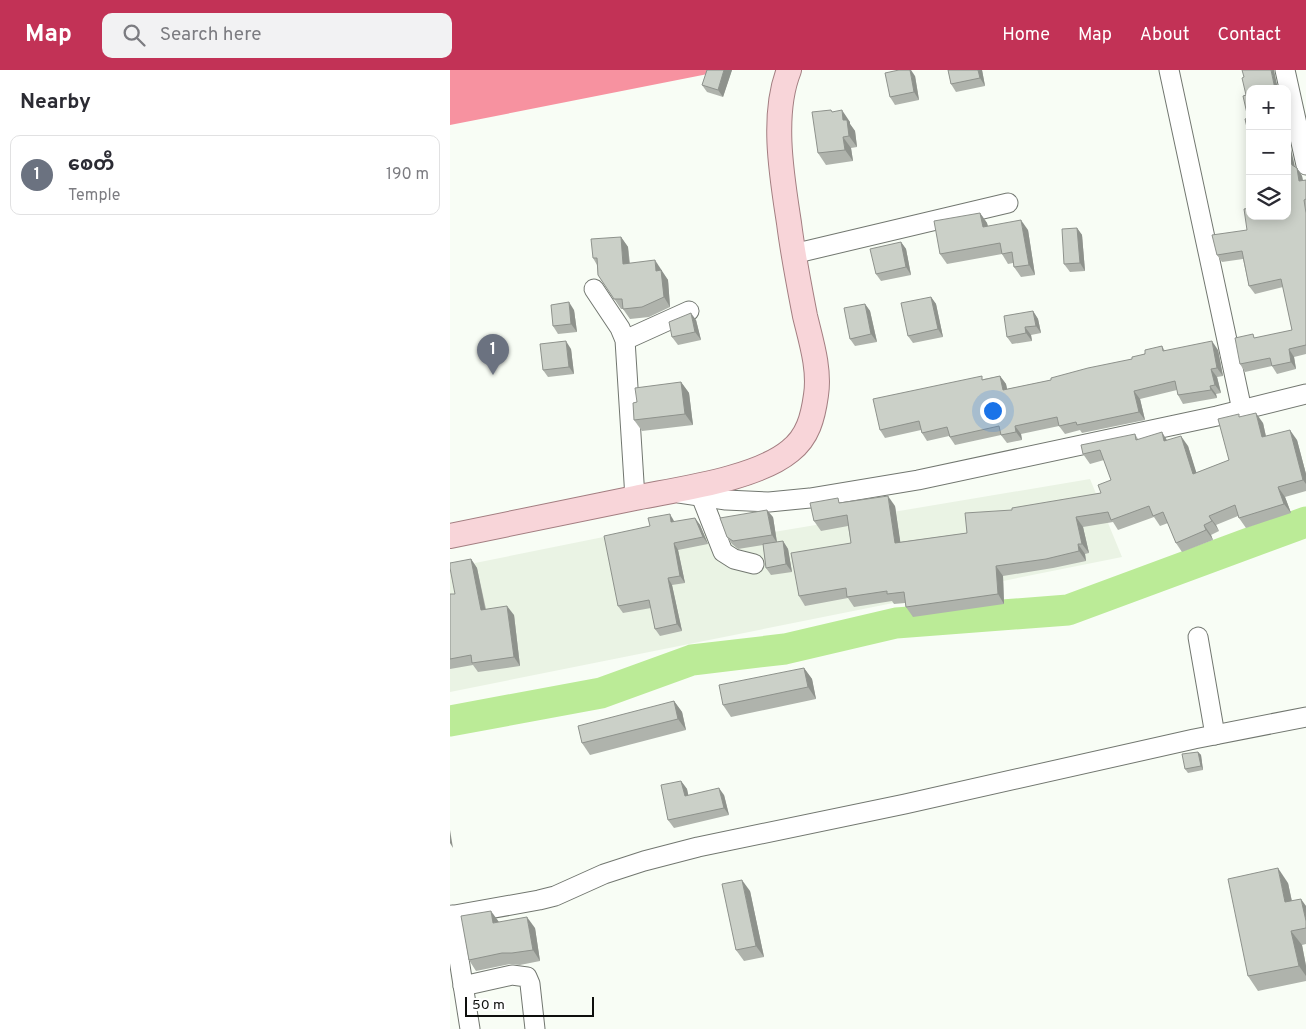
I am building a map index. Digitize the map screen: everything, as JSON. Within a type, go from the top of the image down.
[{"type":"main road","points":[[450,536],[742,475],[769,464],[789,452],[804,438],[817,392],[817,373],[794,254],[779,156],[781,100],[783,83],[788,70]]},
{"type":"street","points":[[1169,70],[1242,410]]},
{"type":"street","points":[[1285,70],[1306,165]]},
{"type":"street","points":[[794,254],[1008,203]]},
{"type":"street","points":[[594,289],[620,328],[625,340],[635,498]]},
{"type":"street","points":[[625,340],[689,311]]},
{"type":"street","points":[[670,491],[726,500],[769,502],[810,498],[918,480],[1242,410],[1306,394]]},
{"type":"street","points":[[701,496],[723,552],[734,559],[754,564]]},
{"type":"street","points":[[1198,637],[1215,735]]},
{"type":"street","points":[[470,1029],[451,916],[555,896],[644,861],[698,847],[1306,717]]},
{"type":"street","points":[[463,986],[512,975],[527,977],[530,984],[535,1029]]},
{"type":"shaded area","points":[[450,70],[728,70],[450,125]]},
{"type":"shaded area","points":[[1090,479],[1122,557],[450,692],[450,568],[673,523],[726,540]]},
{"type":"building","points":[[707,70],[724,70],[718,90],[702,85]]},
{"type":"building","points":[[910,70],[914,92],[890,97],[885,73]]},
{"type":"building","points":[[948,70],[978,70],[980,78],[951,84]]},
{"type":"building","points":[[1242,70],[1271,70],[1274,85],[1246,85],[1246,95],[1242,78],[1244,77]]},
{"type":"building","points":[[1246,95],[1246,109],[1243,96]]},
{"type":"building","points":[[831,110],[832,112],[842,110],[843,120],[847,120],[849,136],[843,137],[845,150],[818,153],[812,112]]},
{"type":"building","points":[[1291,162],[1297,168],[1299,181],[1306,180],[1306,199],[1304,200],[1306,213],[1306,345],[1289,349],[1291,362],[1272,366],[1270,358],[1240,364],[1235,338],[1253,334],[1254,338],[1292,330],[1281,279],[1249,286],[1242,251],[1217,255],[1212,235],[1247,230],[1244,209],[1246,209],[1246,220],[1291,220]]},
{"type":"building","points":[[980,213],[983,227],[1021,220],[1029,265],[1014,267],[1012,252],[1002,254],[1000,243],[940,254],[934,221]]},
{"type":"building","points":[[1077,228],[1080,263],[1064,264],[1062,229]]},
{"type":"building","points":[[621,237],[623,264],[655,260],[656,271],[661,270],[664,297],[642,307],[623,309],[622,299],[614,299],[598,275],[597,258],[593,258],[591,239]]},
{"type":"building","points":[[901,242],[906,267],[876,274],[870,249]]},
{"type":"building","points":[[931,297],[938,329],[908,336],[901,303]]},
{"type":"building","points":[[569,302],[571,324],[553,326],[551,305]]},
{"type":"building","points":[[865,304],[871,334],[850,339],[844,308]]},
{"type":"building","points":[[1033,311],[1036,326],[1025,327],[1026,333],[1007,337],[1004,316]]},
{"type":"building","points":[[691,313],[695,332],[672,337],[669,322]]},
{"type":"building","points":[[566,341],[569,367],[543,370],[540,344]]},
{"type":"building","points":[[1212,341],[1217,368],[1211,369],[1215,385],[1210,386],[1211,390],[1178,395],[1175,381],[1134,391],[1139,412],[1077,425],[1076,422],[1059,426],[1057,417],[1015,426],[1016,432],[1001,435],[999,426],[950,437],[947,427],[922,433],[919,421],[880,430],[873,399],[982,376],[982,380],[1000,376],[1003,390],[1051,380],[1051,378],[1088,368],[1132,359],[1132,357],[1145,354],[1145,350],[1162,346],[1163,351]]},
{"type":"building","points":[[681,382],[685,414],[634,420],[633,403],[637,402],[635,388]]},
{"type":"building","points":[[1256,413],[1262,437],[1290,430],[1303,480],[1278,487],[1284,504],[1239,518],[1235,505],[1209,516],[1212,521],[1204,525],[1206,530],[1176,543],[1163,512],[1153,516],[1149,506],[1111,520],[1108,512],[1076,517],[1082,544],[1078,544],[1079,551],[1046,559],[996,566],[998,594],[906,607],[904,592],[887,594],[887,591],[847,597],[846,588],[799,596],[791,553],[851,543],[847,515],[814,521],[810,503],[838,498],[839,503],[888,496],[895,543],[967,533],[965,513],[1012,510],[1012,508],[1101,493],[1098,485],[1111,480],[1100,450],[1083,454],[1081,445],[1135,434],[1136,440],[1162,432],[1164,441],[1181,436],[1193,474],[1229,460],[1218,419],[1239,414],[1239,417]]},
{"type":"building","points":[[767,510],[772,535],[733,541],[727,537],[720,518]]},
{"type":"building","points":[[670,514],[671,522],[695,518],[703,537],[674,543],[680,576],[668,578],[677,624],[655,629],[649,600],[618,606],[604,536],[650,526],[648,518]]},
{"type":"building","points":[[783,541],[786,564],[766,568],[763,544]]},
{"type":"building","points":[[471,559],[481,610],[507,606],[514,657],[472,663],[471,655],[450,659],[450,594],[455,594],[450,563]]},
{"type":"building","points":[[804,668],[808,687],[723,705],[719,685]]},
{"type":"building","points":[[674,701],[678,719],[582,743],[578,726]]},
{"type":"building","points":[[1198,752],[1201,766],[1185,769],[1182,754]]},
{"type":"building","points":[[681,781],[685,796],[719,788],[724,808],[668,820],[661,785]]},
{"type":"building","points":[[1278,868],[1285,902],[1301,899],[1306,921],[1306,928],[1291,931],[1299,966],[1248,976],[1228,879]]},
{"type":"building","points":[[742,880],[756,946],[736,950],[722,884]]},
{"type":"building","points":[[491,911],[493,923],[527,917],[533,950],[502,953],[469,960],[461,916]]},
{"type":"waterway","points":[[450,721],[601,693],[692,660],[785,649],[896,623],[1068,610],[1306,522]]},
{"type":"place","name":"စေတီ","points":[[493,375]]}]
